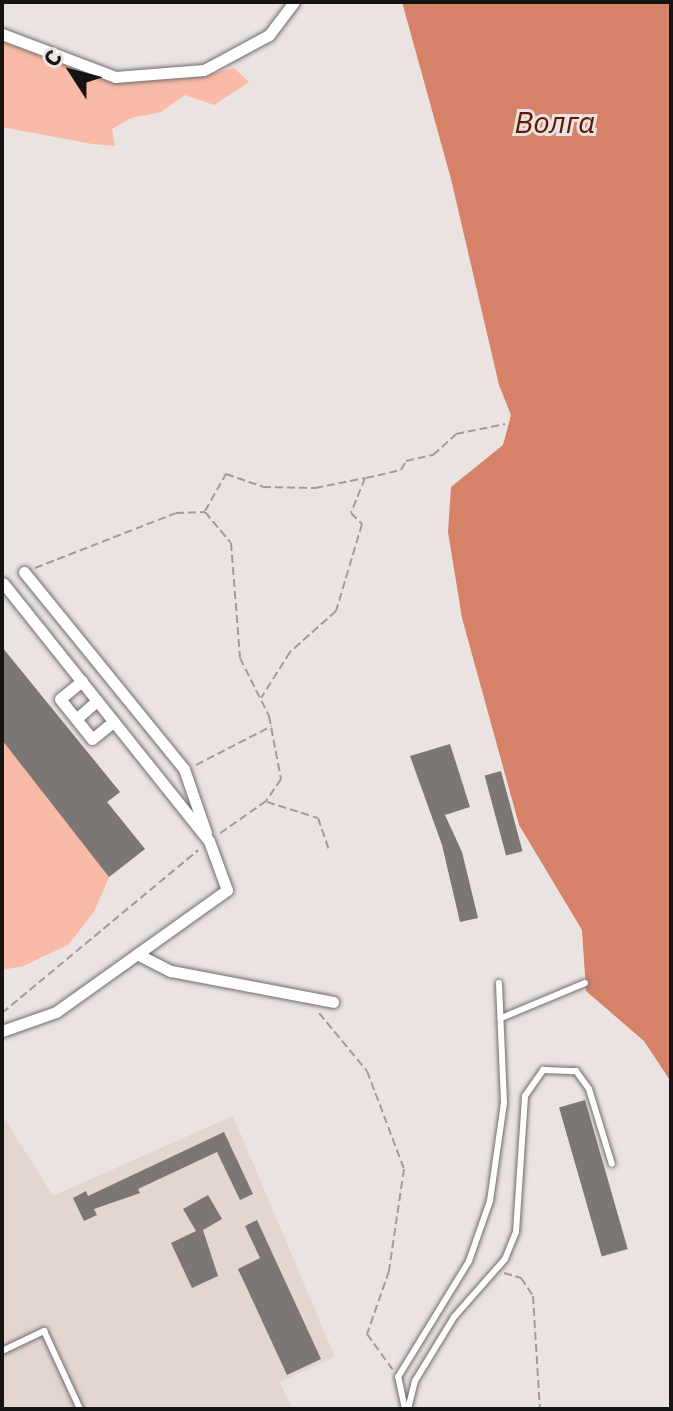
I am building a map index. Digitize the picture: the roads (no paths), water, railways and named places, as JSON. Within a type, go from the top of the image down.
[{"type":"street","points":[[2,34],[115,77],[204,70],[269,35],[294,2]]},
{"type":"street","points":[[2,1031],[56,1012],[227,890],[184,769],[24,572]]},
{"type":"street","points":[[3,583],[209,841]]},
{"type":"street","points":[[82,681],[60,699],[92,739],[114,721]]},
{"type":"street","points":[[76,719],[97,701]]},
{"type":"street","points":[[165,785],[184,769]]},
{"type":"street","points":[[137,954],[171,971],[333,1002]]},
{"type":"lane","points":[[406,1409],[398,1377],[469,1261],[490,1201],[504,1103],[499,983]]},
{"type":"lane","points":[[501,1018],[585,983]]},
{"type":"lane","points":[[406,1409],[415,1381],[454,1317],[495,1270],[516,1232],[525,1096],[543,1070],[576,1071],[589,1089],[612,1164]]},
{"type":"lane","points":[[2,1351],[44,1331],[80,1409]]},
{"type":"water","name":"Волга","points":[[402,2],[671,2],[671,1082],[644,1041],[586,991],[582,930],[519,825],[462,618],[448,532],[451,487],[503,445],[511,415],[499,385],[451,179]]}]
